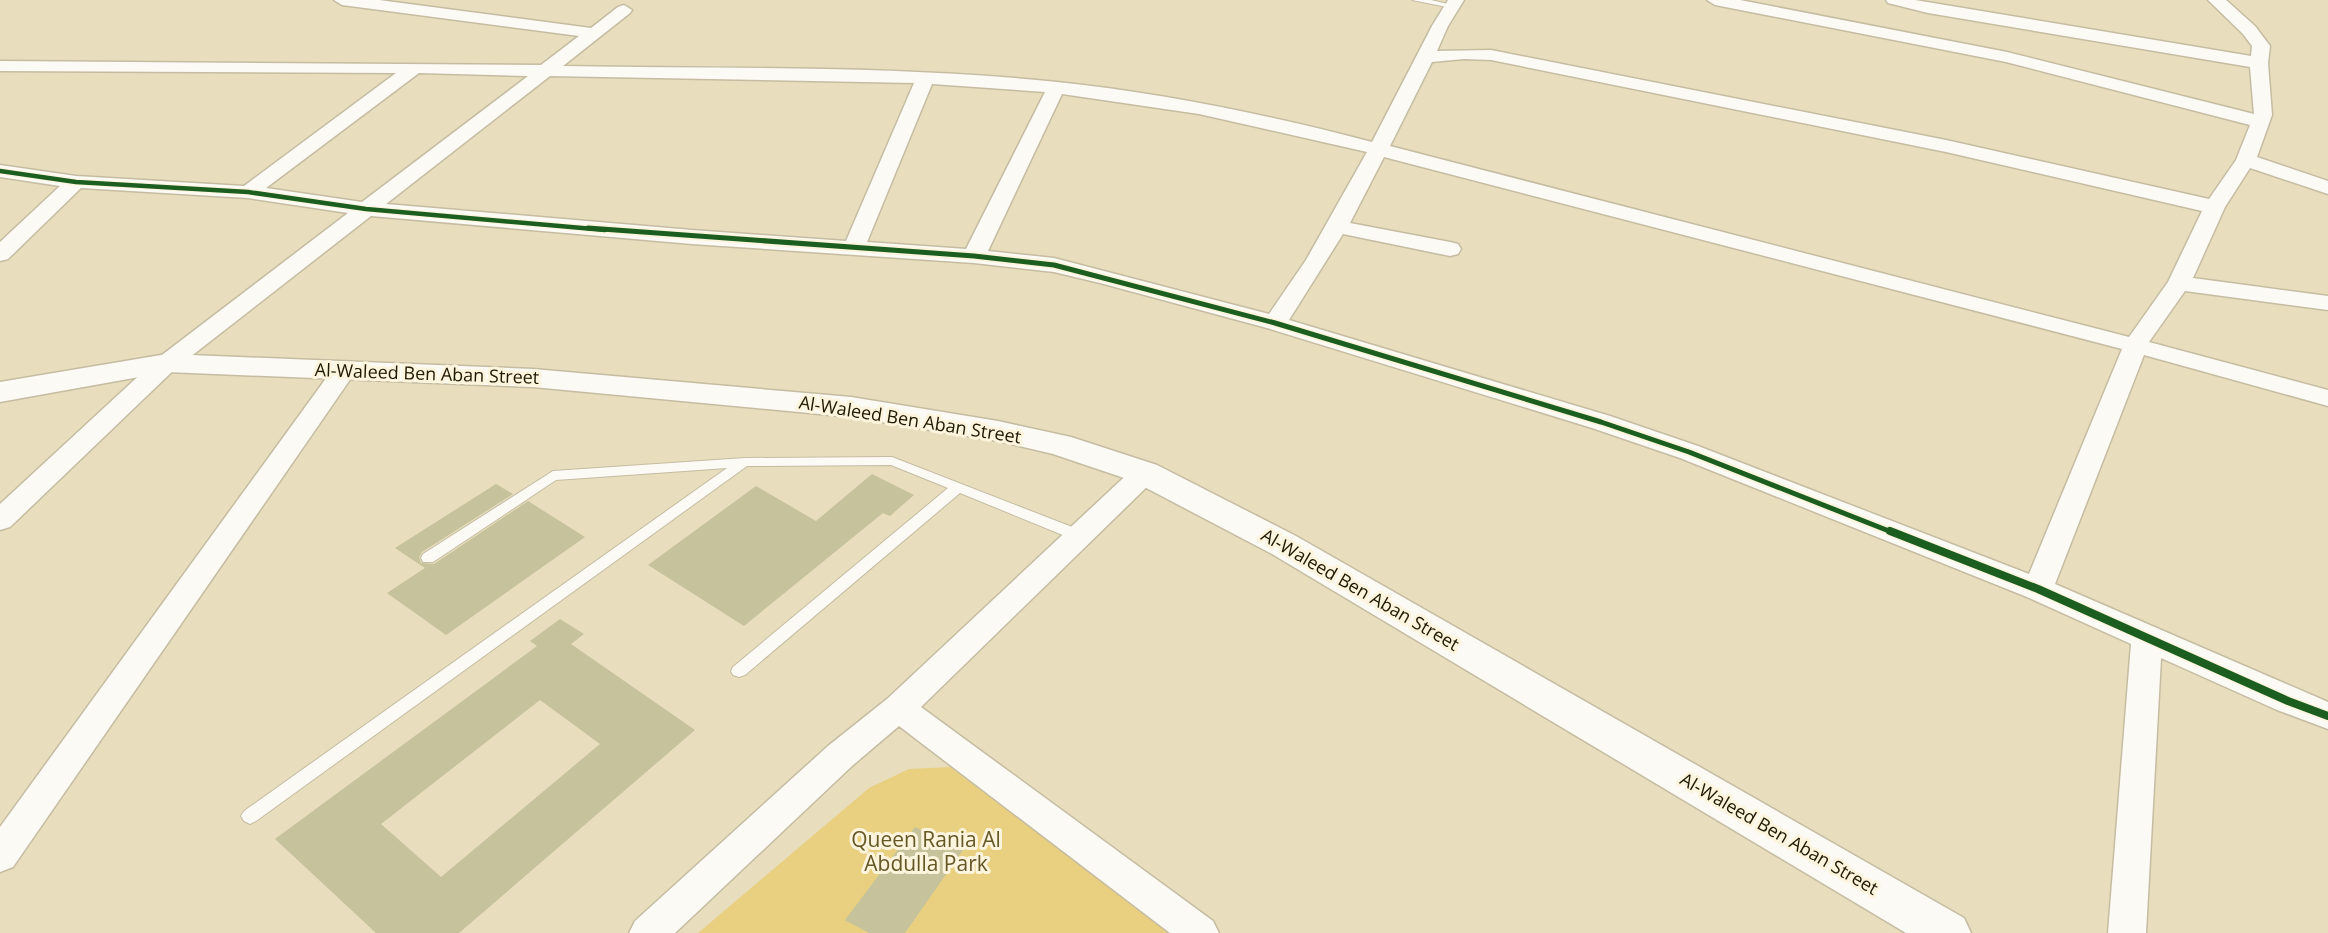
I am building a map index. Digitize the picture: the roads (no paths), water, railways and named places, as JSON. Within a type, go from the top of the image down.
[{"type":"street","points":[[342,0],[593,33]]},
{"type":"street","points":[[1715,0],[2007,57],[2261,122]]},
{"type":"street","points":[[1894,0],[1928,8],[2259,63]]},
{"type":"street","points":[[2038,589],[2136,345],[2179,283],[2214,207],[2246,160],[2261,122],[2263,115],[2259,63],[2261,46],[2255,36],[2216,0]]},
{"type":"street","points":[[1275,324],[1305,284],[1338,227],[1440,26],[1454,3]]},
{"type":"street","points":[[0,520],[167,363],[624,10]]},
{"type":"street","points":[[1426,57],[1476,53],[1502,57],[1936,144],[2214,207]]},
{"type":"street","points":[[0,66],[415,68],[925,78],[996,81],[1056,87],[1201,108],[1377,149],[2136,345],[2328,398]]},
{"type":"street","points":[[248,192],[415,68]]},
{"type":"street","points":[[853,249],[925,78]]},
{"type":"street","points":[[974,256],[1056,87]]},
{"type":"street","points":[[2246,160],[2328,188]]},
{"type":"street","points":[[0,171],[75,182],[248,192],[366,209],[692,237],[974,256],[1054,265],[1095,274],[1275,324],[1601,422],[1689,452],[2038,589],[2328,716]]},
{"type":"street","points":[[0,254],[75,182]]},
{"type":"street","points":[[1338,227],[1450,249]]},
{"type":"street","points":[[2179,283],[2328,303]]},
{"type":"street","name":"Al-Waleed Ben Aban Street","points":[[0,392],[167,363],[544,379],[851,407],[943,421],[1050,442],[1112,460],[1145,473],[1284,545],[1948,933]]},
{"type":"street","points":[[0,856],[344,371]]},
{"type":"street","points":[[648,933],[840,756],[899,708],[1145,473]]},
{"type":"street","points":[[2127,933],[2147,638]]},
{"type":"street","points":[[899,708],[1200,933]]},
{"type":"lane","points":[[1416,0],[1454,3]]},
{"type":"lane","points":[[428,558],[553,476],[745,462],[892,461],[1080,536]]},
{"type":"lane","points":[[250,816],[745,462]]},
{"type":"lane","points":[[739,670],[957,488]]},
{"type":"park label","name":"Queen Rania Al Abdulla Park","points":[[926,852]]}]
